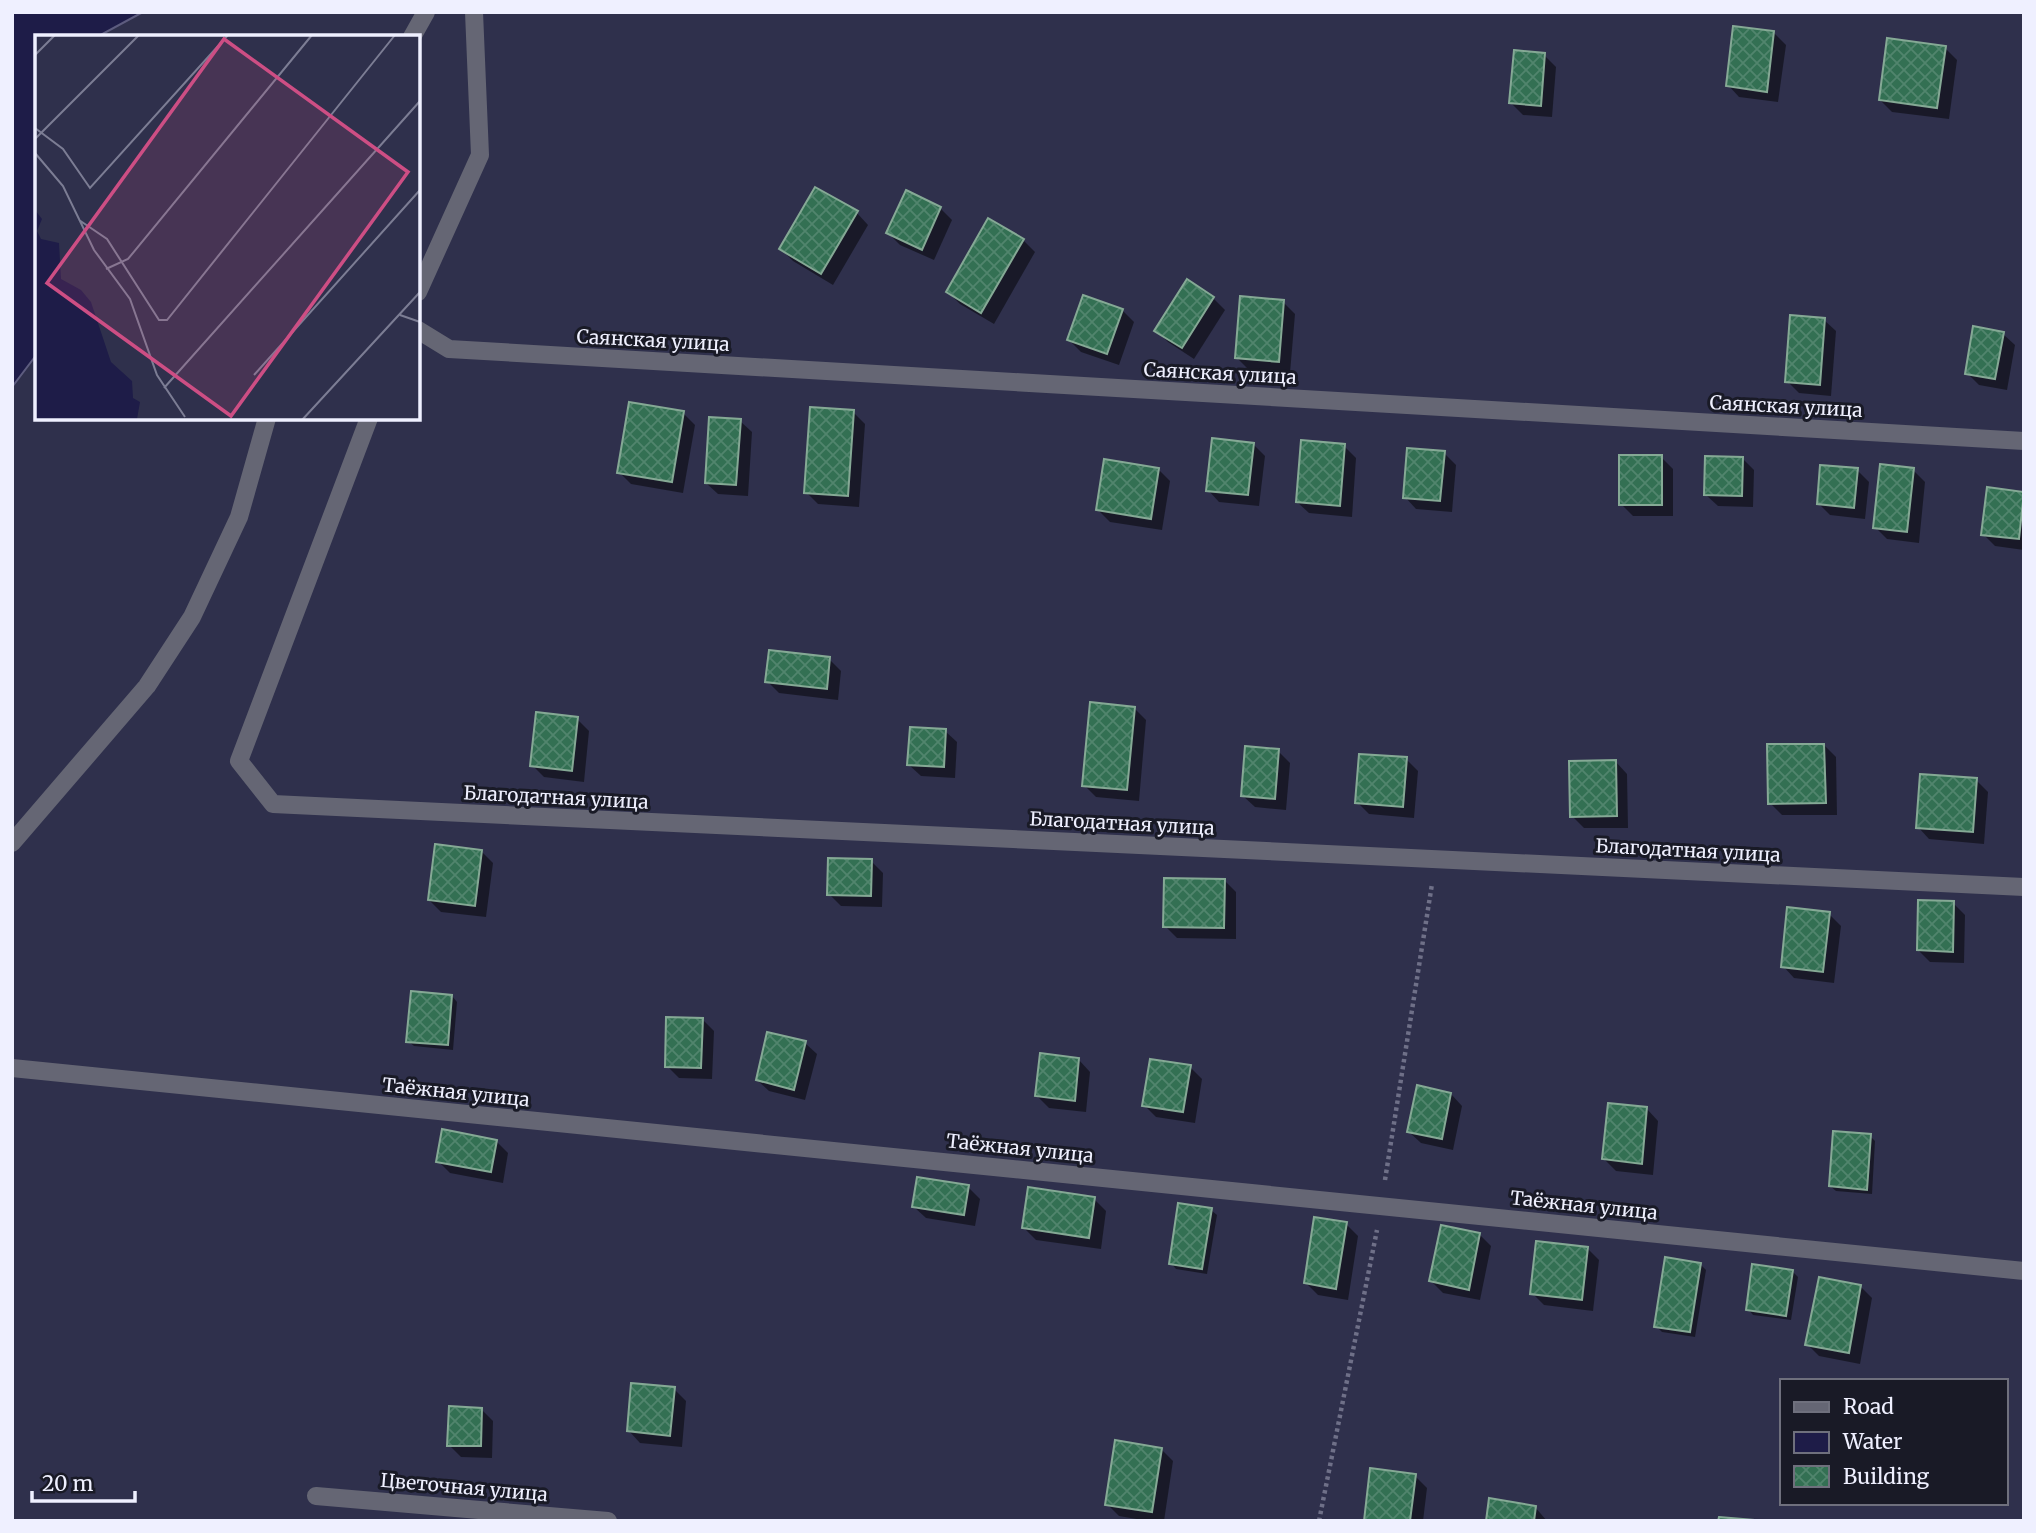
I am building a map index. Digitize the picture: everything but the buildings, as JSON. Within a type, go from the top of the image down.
[{"type":"street","points":[[413,35],[426,12]]},
{"type":"street","points":[[420,288],[480,155],[474,12]]},
{"type":"street","name":"Саянская улица","points":[[420,331],[449,349],[2024,441]]},
{"type":"street","points":[[12,843],[146,686],[192,617],[239,517],[266,420]]},
{"type":"street","name":"Благодатная улица","points":[[368,420],[239,761],[273,804],[2024,887]]},
{"type":"street","name":"Таёжная улица","points":[[12,1068],[2024,1271]]},
{"type":"street","name":"Цветочная улица","points":[[316,1496],[608,1521]]},
{"type":"water","points":[[12,12],[143,12],[101,35],[35,35],[35,357],[12,387]]}]
